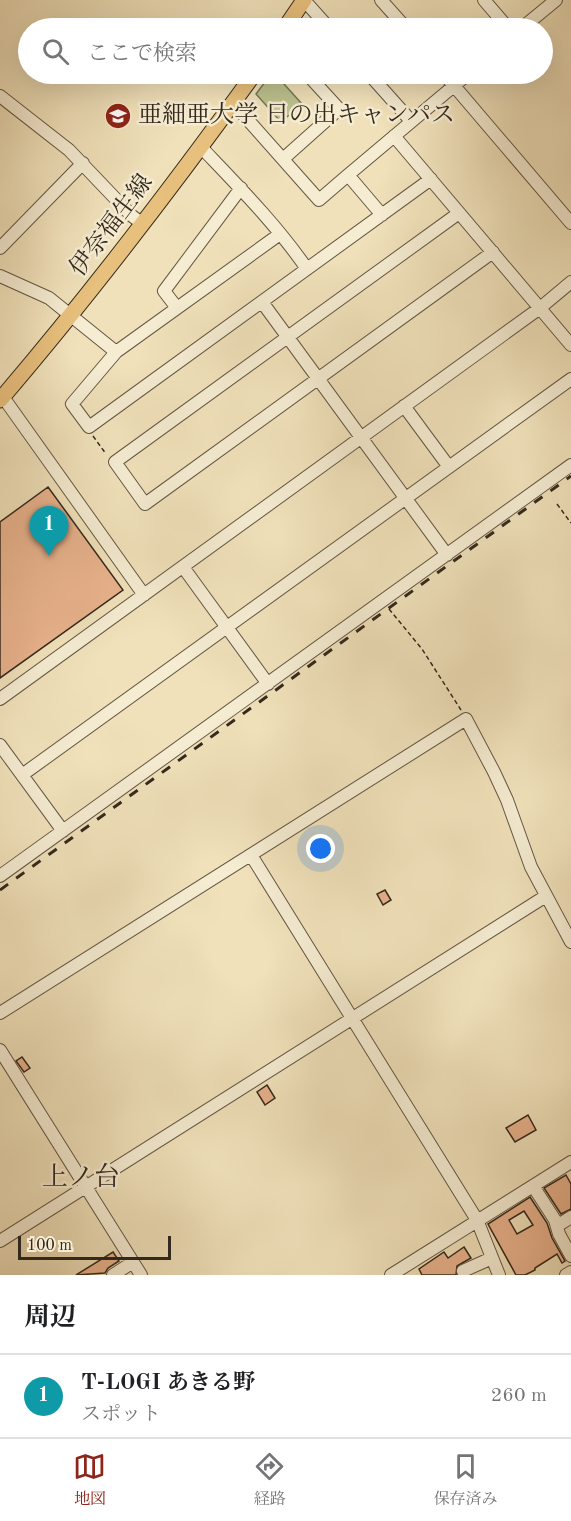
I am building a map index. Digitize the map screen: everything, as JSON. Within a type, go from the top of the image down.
[{"type":"main road","points":[[292,18],[304,0]]},
{"type":"main road","name":"伊奈福生線","points":[[1,398],[72,315],[247,84]]},
{"type":"street","points":[[304,0],[320,18]]},
{"type":"street","points":[[381,0],[397,18]]},
{"type":"street","points":[[484,0],[499,18]]},
{"type":"street","points":[[534,18],[556,0]]},
{"type":"street","points":[[283,159],[339,109],[316,84]]},
{"type":"street","points":[[378,84],[411,121]]},
{"type":"street","points":[[233,103],[319,200],[456,84]]},
{"type":"street","points":[[454,86],[571,223]]},
{"type":"street","points":[[0,96],[69,150],[132,216],[143,224]]},
{"type":"street","points":[[394,136],[571,345]]},
{"type":"street","points":[[200,146],[241,188],[307,269]]},
{"type":"street","points":[[0,248],[83,163]]},
{"type":"street","points":[[348,175],[382,215]]},
{"type":"street","points":[[280,234],[116,352],[72,404],[89,427],[431,180]]},
{"type":"street","points":[[177,308],[164,291],[241,188]]},
{"type":"street","points":[[459,213],[115,462],[145,504],[493,252]]},
{"type":"street","points":[[0,276],[49,298],[116,352]]},
{"type":"street","points":[[0,699],[540,308],[571,282]]},
{"type":"street","points":[[262,302],[447,555]]},
{"type":"street","points":[[22,776],[571,379]]},
{"type":"street","points":[[1,398],[144,595]]},
{"type":"street","points":[[404,406],[449,467]]},
{"type":"street","points":[[0,876],[571,465]]},
{"type":"street","points":[[183,567],[268,684]]},
{"type":"street","points":[[0,1013],[466,719],[494,771],[531,867],[571,942]]},
{"type":"street","points":[[0,745],[63,831]]},
{"type":"street","points":[[251,855],[477,1220],[499,1275]]},
{"type":"street","points":[[0,1241],[546,896]]},
{"type":"street","points":[[0,1050],[141,1275]]},
{"type":"street","points":[[391,1275],[571,1162]]},
{"type":"street","points":[[533,1186],[555,1220],[571,1256]]},
{"type":"street","points":[[557,1226],[571,1217]]},
{"type":"street","points":[[463,1271],[492,1258]]},
{"type":"street","points":[[113,1275],[133,1262]]},
{"type":"street","points":[[408,1264],[415,1275]]},
{"type":"street","points":[[566,1275],[571,1272]]},
{"type":"path","points":[[89,427],[110,460],[115,462]]},
{"type":"path","points":[[557,504],[571,523]]},
{"type":"path","points":[[383,601],[422,649],[466,719]]},
{"type":"green space","points":[[264,84],[284,84],[302,104],[281,122],[256,94]]},
{"type":"building","points":[[48,487],[123,590],[0,678],[0,522]]},
{"type":"building","points":[[385,890],[391,900],[383,905],[377,894]]},
{"type":"building","points":[[22,1057],[30,1068],[24,1072],[16,1061]]},
{"type":"building","points":[[267,1085],[275,1098],[265,1105],[257,1092]]},
{"type":"building","points":[[528,1115],[536,1130],[515,1142],[506,1128]]},
{"type":"building","points":[[566,1175],[571,1184],[571,1209],[561,1214],[544,1188]]},
{"type":"building","points":[[530,1197],[547,1223],[552,1238],[565,1261],[562,1263],[557,1254],[535,1270],[525,1275],[516,1275],[488,1224]],"holes":[[[524,1211],[533,1225],[517,1234],[509,1220]]]},
{"type":"building","points":[[464,1247],[471,1258],[457,1266],[456,1275],[422,1275],[419,1269],[444,1252],[448,1258]]},
{"type":"building","points":[[113,1252],[119,1261],[108,1268],[105,1273],[76,1275]]},
{"type":"railway","points":[[0,890],[571,476]]},
{"type":"place","name":"亜細亜大学 日の出キャンパス","points":[[118,116]]},
{"type":"place","name":"T-LOGI あきる野","points":[[49,556]]},
{"type":"district","name":"上ノ台","points":[[81,1178]]}]
